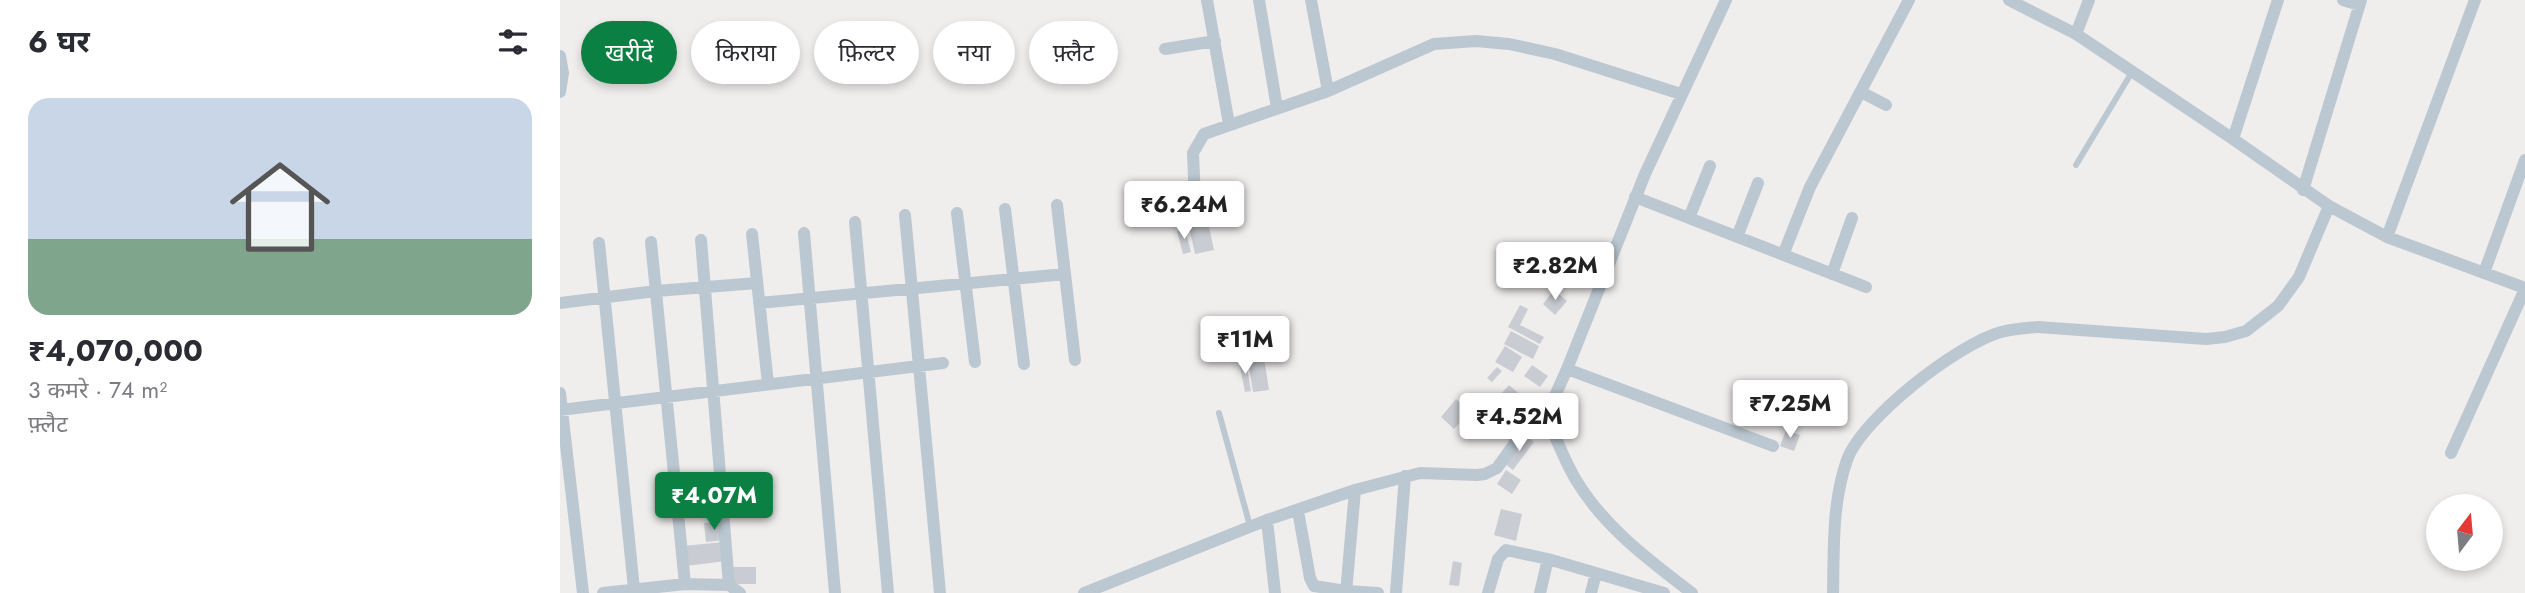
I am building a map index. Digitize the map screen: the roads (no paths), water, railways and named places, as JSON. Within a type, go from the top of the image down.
[{"type":"street","points":[[1207,0],[1230,124]]},
{"type":"street","points":[[1259,0],[1277,108]]},
{"type":"street","points":[[1311,0],[1328,91]]},
{"type":"street","points":[[1084,593],[1267,520],[1355,490],[1405,476],[1477,475],[1497,468],[1520,436],[1546,416],[1635,197],[1726,0]]},
{"type":"street","points":[[1783,255],[1810,187],[1909,0]]},
{"type":"street","points":[[2009,0],[2076,34],[2329,206],[2387,237],[2525,289],[2451,453]]},
{"type":"street","points":[[2076,34],[2089,0]]},
{"type":"street","points":[[2233,139],[2278,0]]},
{"type":"street","points":[[2303,190],[2360,3],[2343,0]]},
{"type":"street","points":[[2387,237],[2475,0]]},
{"type":"street","points":[[1165,49],[1214,41]]},
{"type":"street","points":[[1195,200],[1192,163],[1197,142],[1204,134],[1328,91],[1434,44],[1475,41],[1509,44],[1555,54],[1681,94]]},
{"type":"street","points":[[560,56],[563,73],[560,92]]},
{"type":"street","points":[[1861,92],[1886,105]]},
{"type":"street","points":[[2484,273],[2525,160]]},
{"type":"street","points":[[1689,218],[1710,166]]},
{"type":"street","points":[[1737,237],[1758,183]]},
{"type":"street","points":[[1635,197],[1866,287]]},
{"type":"street","points":[[1057,205],[1075,360]]},
{"type":"street","points":[[1833,593],[1836,502],[1848,457],[1865,431],[1918,380],[1975,343],[2000,332],[2017,329],[2038,327],[2206,339],[2246,331],[2278,306],[2292,289],[2329,206]]},
{"type":"street","points":[[1005,209],[1024,364]]},
{"type":"street","points":[[957,213],[975,362]]},
{"type":"street","points":[[905,215],[940,593]]},
{"type":"street","points":[[1832,274],[1852,218]]},
{"type":"street","points":[[855,222],[887,593]]},
{"type":"street","points":[[804,233],[835,593]]},
{"type":"street","points":[[752,234],[768,384]]},
{"type":"street","points":[[603,593],[685,584],[735,589],[713,392],[701,240]]},
{"type":"street","points":[[651,242],[685,584]]},
{"type":"street","points":[[599,243],[634,589]]},
{"type":"street","points":[[759,303],[1065,274]]},
{"type":"street","points":[[560,303],[656,291],[757,283]]},
{"type":"street","points":[[561,410],[943,363]]},
{"type":"street","points":[[1567,369],[1773,446]]},
{"type":"street","points":[[560,393],[565,491],[583,593]]},
{"type":"street","points":[[1546,416],[1574,478],[1595,507],[1635,550],[1692,593]]},
{"type":"street","points":[[1396,593],[1405,476]]},
{"type":"street","points":[[1346,592],[1355,490]]},
{"type":"street","points":[[1298,511],[1310,578],[1314,586],[1346,592],[1378,593]]},
{"type":"street","points":[[1267,520],[1275,593]]},
{"type":"street","points":[[1489,593],[1498,559],[1506,550],[1548,559],[1645,590],[1664,593]]},
{"type":"street","points":[[1540,593],[1548,559]]},
{"type":"street","points":[[1591,593],[1596,573]]},
{"type":"lane","points":[[2076,165],[2132,72]]},
{"type":"lane","points":[[1219,413],[1251,527]]}]
